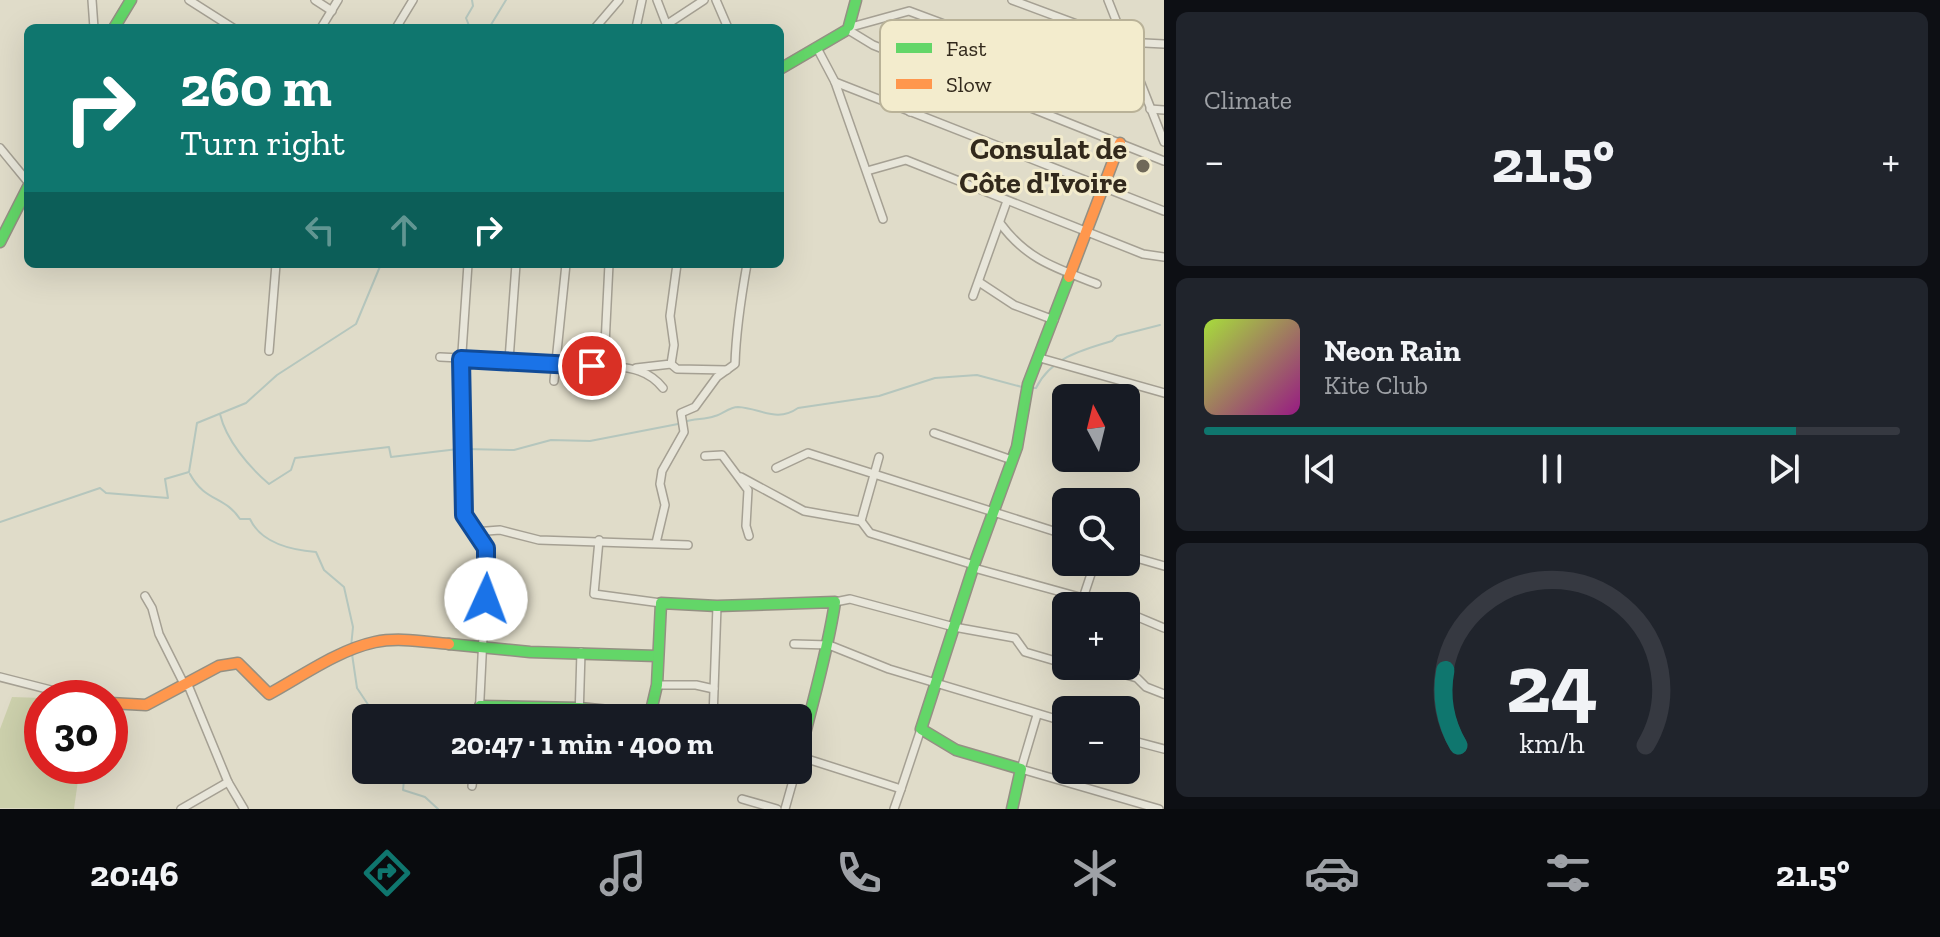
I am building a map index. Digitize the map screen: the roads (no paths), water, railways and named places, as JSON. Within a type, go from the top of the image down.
[{"type":"main road","points":[[116,24],[131,0]]},
{"type":"main road","points":[[784,67],[849,29],[856,0]]},
{"type":"main road","points":[[1012,809],[1021,769],[956,750],[921,729],[1012,460],[1028,388],[1120,143]]},
{"type":"main road","points":[[0,242],[24,196]]},
{"type":"main road","points":[[653,704],[657,685],[661,603],[690,602],[717,606],[800,600],[835,602],[829,645],[811,704]]},
{"type":"main road","points":[[128,704],[146,705],[219,666],[238,663],[269,694],[342,654],[375,642],[401,640],[530,652],[657,656]]},
{"type":"street","points":[[92,0],[94,24]]},
{"type":"street","points":[[189,0],[227,24]]},
{"type":"street","points":[[315,0],[332,11]]},
{"type":"street","points":[[324,24],[338,0]]},
{"type":"street","points":[[398,24],[413,0]]},
{"type":"street","points":[[598,24],[619,0]]},
{"type":"street","points":[[637,24],[642,0]]},
{"type":"street","points":[[657,0],[666,24]]},
{"type":"street","points":[[671,24],[704,0]]},
{"type":"street","points":[[716,0],[726,24]]},
{"type":"street","points":[[1012,0],[1066,20]]},
{"type":"street","points":[[1108,0],[1116,20]]},
{"type":"street","points":[[849,29],[909,11],[933,20]]},
{"type":"street","points":[[849,29],[880,48]]},
{"type":"street","points":[[1144,43],[1164,44]]},
{"type":"street","points":[[817,48],[835,82],[883,219]]},
{"type":"street","points":[[835,82],[880,100]]},
{"type":"street","points":[[1144,94],[1164,142]]},
{"type":"street","points":[[1150,109],[1164,110]]},
{"type":"street","points":[[910,112],[1164,211]]},
{"type":"street","points":[[1041,112],[1164,161]]},
{"type":"street","points":[[0,148],[24,185]]},
{"type":"street","points":[[867,171],[906,160],[1143,254],[1164,257]]},
{"type":"street","points":[[973,296],[1007,201]]},
{"type":"street","points":[[1000,223],[1023,250],[1097,284]]},
{"type":"street","points":[[269,351],[276,268]]},
{"type":"street","points":[[468,268],[461,359],[464,515],[484,542],[487,556],[479,704]]},
{"type":"street","points":[[509,360],[516,268]]},
{"type":"street","points":[[554,381],[566,268]]},
{"type":"street","points":[[604,365],[609,268]]},
{"type":"street","points":[[671,364],[674,345],[670,316],[676,268]]},
{"type":"street","points":[[656,543],[665,505],[660,484],[662,471],[684,432],[681,413],[695,407],[717,377],[735,364],[740,325],[737,312],[746,268]]},
{"type":"street","points":[[979,282],[1014,305],[1054,320]]},
{"type":"street","points":[[440,357],[636,368],[671,364],[677,369],[728,370]]},
{"type":"street","points":[[1040,358],[1164,393]]},
{"type":"street","points":[[592,366],[593,391]]},
{"type":"street","points":[[636,368],[654,378],[663,388]]},
{"type":"street","points":[[934,433],[1012,460]]},
{"type":"street","points":[[776,468],[808,453],[1052,530]]},
{"type":"street","points":[[705,456],[722,455],[741,477],[748,490],[746,526],[749,536]]},
{"type":"street","points":[[861,521],[879,457]]},
{"type":"street","points":[[741,477],[804,511],[861,521],[870,533],[1063,592]]},
{"type":"street","points":[[474,532],[500,530],[539,540],[688,545]]},
{"type":"street","points":[[599,540],[594,594],[661,603]]},
{"type":"street","points":[[1140,559],[1164,566]]},
{"type":"street","points":[[145,596],[152,608],[159,634],[187,685],[228,782],[244,809]]},
{"type":"street","points":[[835,602],[850,599],[954,627],[1015,638],[1025,652],[1052,660]]},
{"type":"street","points":[[713,704],[717,606]]},
{"type":"street","points":[[1140,618],[1164,628]]},
{"type":"street","points":[[794,644],[829,645],[889,669],[1052,719]]},
{"type":"street","points":[[579,704],[581,652]]},
{"type":"street","points":[[0,677],[24,683]]},
{"type":"street","points":[[1139,680],[1146,687],[1164,694]]},
{"type":"street","points":[[657,685],[696,685],[714,689]]},
{"type":"street","points":[[1037,715],[1021,769],[1159,809]]},
{"type":"street","points":[[894,809],[921,729]]},
{"type":"street","points":[[1140,743],[1164,749]]},
{"type":"street","points":[[812,763],[901,789]]},
{"type":"street","points":[[181,809],[228,782]]},
{"type":"street","points":[[785,809],[792,784]]},
{"type":"street","points":[[742,799],[777,809]]},
{"type":"waterway","points":[[468,24],[466,18],[473,6],[472,0]]},
{"type":"waterway","points":[[491,24],[506,0]]},
{"type":"waterway","points":[[0,522],[100,488],[106,493],[168,498],[165,479],[189,472],[197,423],[246,403],[277,375],[356,324],[379,268]]},
{"type":"waterway","points":[[1032,388],[1036,388],[1058,362],[1068,357],[1112,341],[1117,336],[1160,325]]},
{"type":"waterway","points":[[684,422],[711,417],[738,407],[783,414],[798,408],[879,396],[935,378],[977,375],[1022,387]]},
{"type":"waterway","points":[[220,414],[227,434],[239,452],[269,484],[291,470],[295,458],[389,447],[391,457],[458,449]]},
{"type":"waterway","points":[[465,449],[514,450],[551,440],[590,441],[678,424]]},
{"type":"waterway","points":[[190,474],[202,490],[228,506],[240,519],[250,519],[269,539],[287,547],[316,552],[324,570],[344,587],[353,627],[351,647]]},
{"type":"waterway","points":[[352,654],[357,688],[368,704]]},
{"type":"waterway","points":[[404,784],[403,790],[425,797],[438,809]]},
{"type":"place","name":"Consulat de Côte d'Ivoire","points":[[1143,166]]}]
